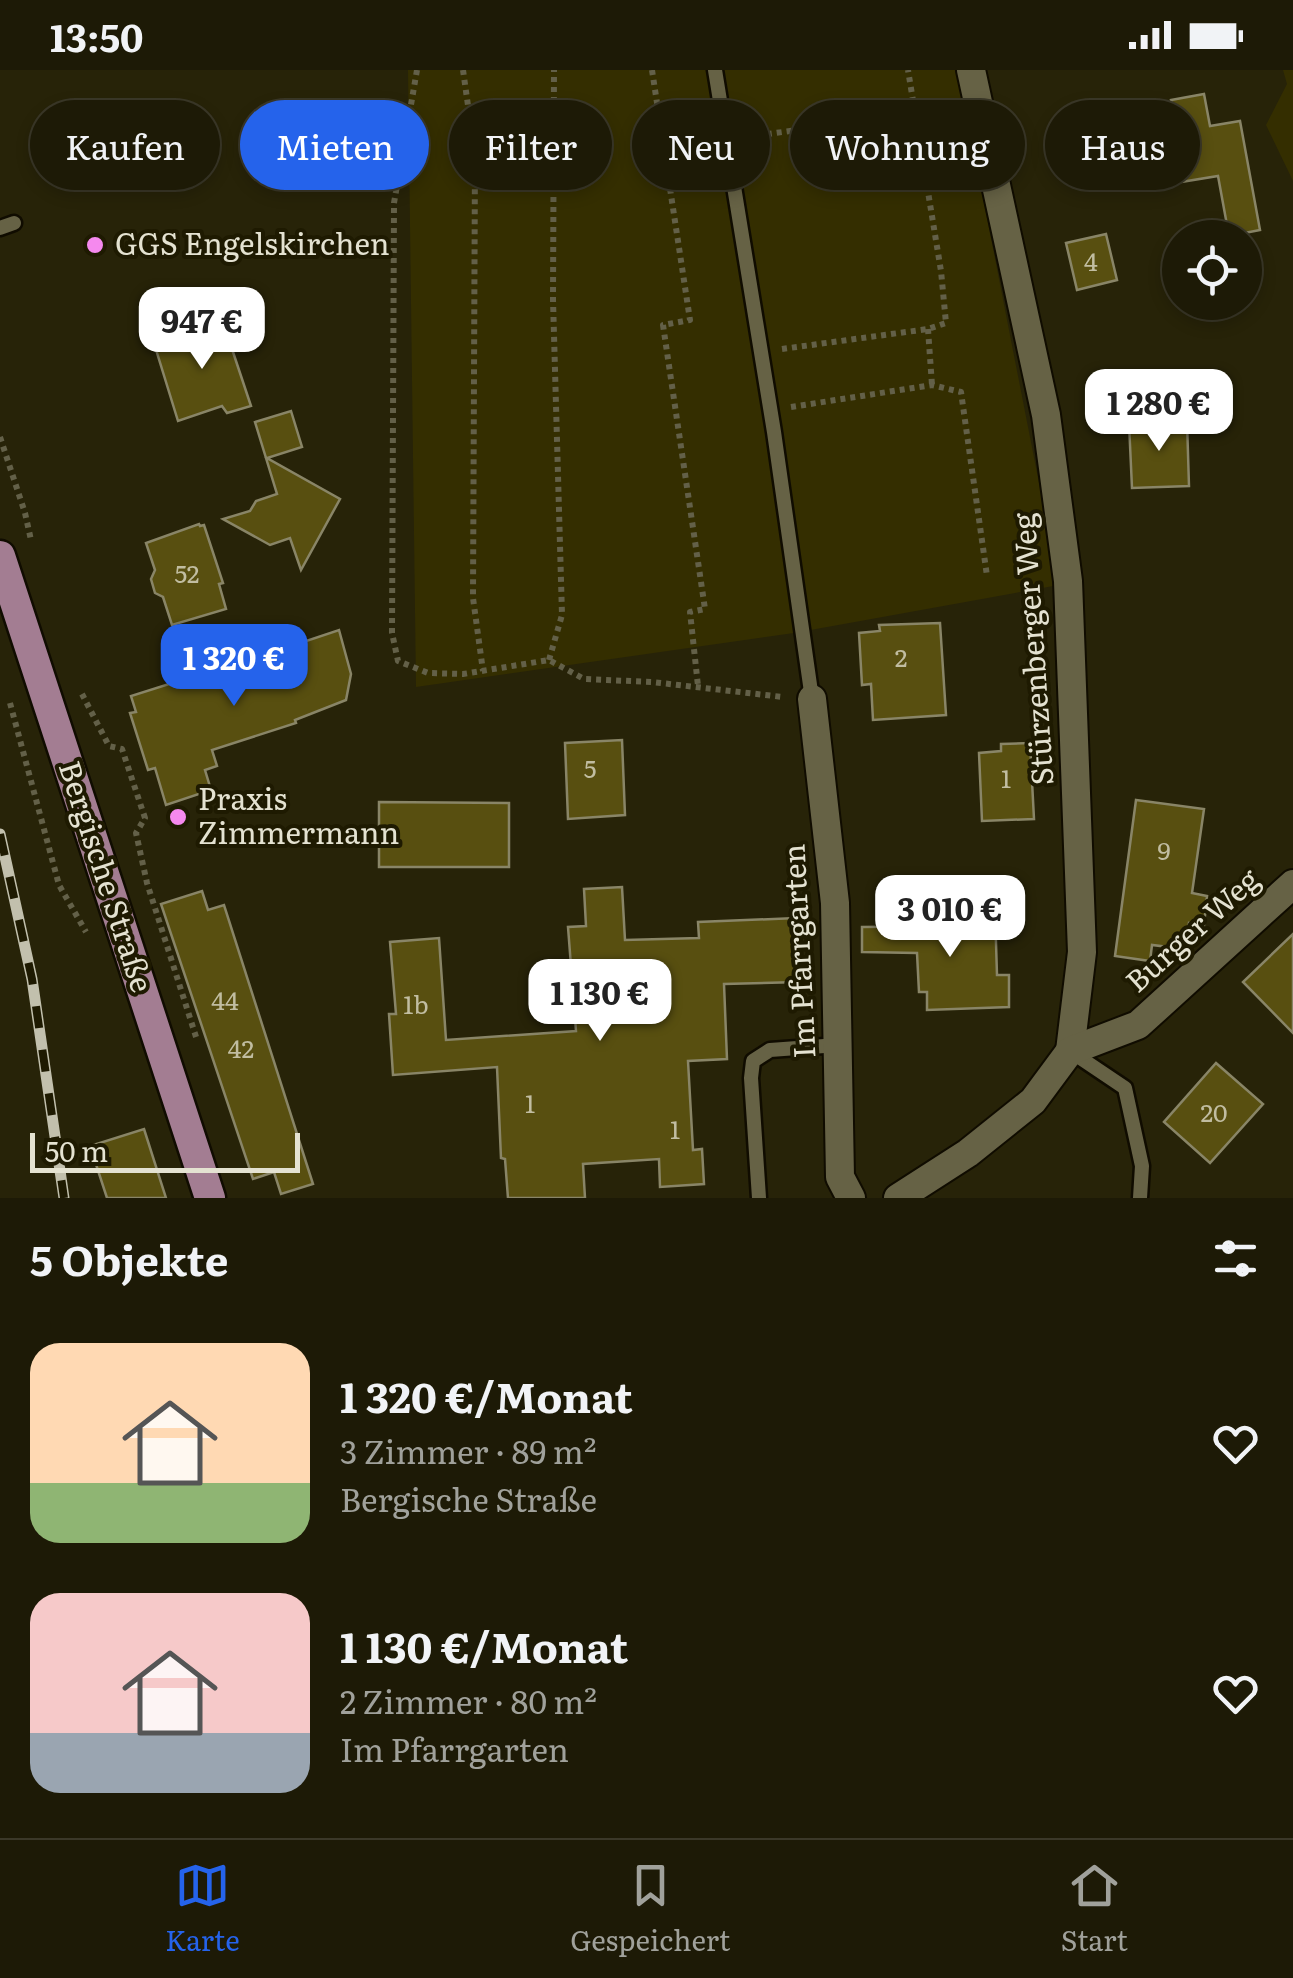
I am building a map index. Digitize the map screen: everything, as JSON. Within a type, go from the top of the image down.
[{"type":"main road","name":"Bergische Straße","points":[[0,556],[210,1198]]},
{"type":"street","name":"Stürzenberger Weg","points":[[971,70],[1046,415],[1068,581],[1082,952],[1070,1051]]},
{"type":"street","name":"Im Pfarrgarten","points":[[812,699],[835,903],[840,1177],[852,1198]]},
{"type":"street","name":"Burger Weg","points":[[1070,1051],[1138,1025],[1293,884]]},
{"type":"street","points":[[898,1198],[968,1153],[1033,1100],[1070,1051]]},
{"type":"lane","points":[[715,70],[720,100]]},
{"type":"lane","points":[[734,190],[812,699]]},
{"type":"lane","points":[[758,1198],[753,1061],[770,1050],[838,1045]]},
{"type":"lane","points":[[1070,1051],[1125,1088],[1142,1166],[1140,1198]]},
{"type":"path","points":[[417,70],[394,203],[392,633],[398,661],[428,674],[463,674],[549,660],[584,679],[812,699]]},
{"type":"path","points":[[463,70],[468,100]]},
{"type":"path","points":[[554,70],[554,100]]},
{"type":"path","points":[[652,70],[690,320],[663,326],[705,608],[690,612],[698,686]]},
{"type":"path","points":[[908,70],[914,100]]},
{"type":"path","points":[[476,190],[474,598],[483,671]]},
{"type":"path","points":[[549,660],[562,614],[554,190]]},
{"type":"path","points":[[761,352],[946,324],[928,190]]},
{"type":"path","points":[[928,329],[932,386]]},
{"type":"path","points":[[770,410],[932,386],[960,392],[987,576]]},
{"type":"path","points":[[73,678],[109,746],[122,749],[145,818],[136,833],[146,883],[200,1050]]},
{"type":"shaded area","points":[[408,70],[958,70],[964,100],[790,100],[790,190],[982,190],[1059,585],[794,633],[416,687],[410,190],[429,190],[429,100],[408,100]]},
{"type":"shaded area","points":[[1283,70],[1293,70],[1293,181],[1266,125],[1287,84]]},
{"type":"building","points":[[1204,94],[1210,126],[1240,121],[1258,220],[1226,220],[1218,176],[1200,179],[1200,100],[1171,100]]},
{"type":"building","points":[[1106,234],[1117,280],[1077,290],[1066,243]]},
{"type":"building","points":[[223,322],[251,406],[227,413],[222,406],[178,421],[154,343]]},
{"type":"building","points":[[291,411],[302,447],[267,458],[340,499],[301,570],[290,538],[270,545],[223,519],[250,511],[256,501],[277,494],[255,422]]},
{"type":"building","points":[[1187,421],[1189,486],[1132,488],[1129,423]]},
{"type":"building","points":[[204,525],[223,583],[219,584],[226,609],[172,625],[163,597],[155,593],[151,579],[155,570],[146,543]]},
{"type":"building","points":[[940,623],[946,715],[873,720],[871,684],[862,685],[859,633],[880,631],[879,625]]},
{"type":"building","points":[[339,630],[351,674],[346,700],[295,720],[296,723],[212,750],[217,766],[205,770],[211,790],[166,805],[155,768],[148,770],[130,713],[136,712],[131,696]]},
{"type":"building","points":[[622,740],[625,815],[568,819],[565,743]]},
{"type":"building","points":[[1030,743],[1034,819],[982,821],[979,753],[1001,751],[1001,744]]},
{"type":"building","points":[[1136,800],[1204,809],[1192,893],[1207,896],[1204,925],[1189,923],[1185,949],[1152,945],[1150,961],[1115,956]]},
{"type":"building","points":[[379,802],[509,803],[509,867],[379,867]]},
{"type":"building","points":[[622,887],[625,940],[699,938],[698,922],[796,918],[799,982],[724,984],[727,1059],[688,1061],[693,1150],[702,1149],[704,1184],[660,1187],[659,1159],[583,1164],[585,1198],[508,1198],[505,1159],[501,1158],[497,1067],[393,1075],[389,1014],[396,1014],[390,942],[439,938],[446,1040],[576,1031],[568,927],[586,926],[584,889]]},
{"type":"building","points":[[202,891],[208,910],[224,905],[313,1184],[281,1194],[274,1172],[253,1179],[161,904]]},
{"type":"building","points":[[954,911],[995,911],[997,975],[1009,975],[1009,1007],[927,1010],[927,992],[919,992],[917,953],[862,952],[862,927],[955,926]]},
{"type":"building","points":[[1293,934],[1293,1033],[1243,982]]},
{"type":"building","points":[[1216,1063],[1263,1104],[1210,1163],[1164,1122]]},
{"type":"building","points":[[144,1129],[166,1198],[107,1198],[90,1146]]},
{"type":"railway","points":[[0,834],[32,979],[64,1198]]},
{"type":"place","name":"GGS Engelskirchen","points":[[95,245]]},
{"type":"place","name":"Praxis Zimmermann","points":[[178,817]]}]
